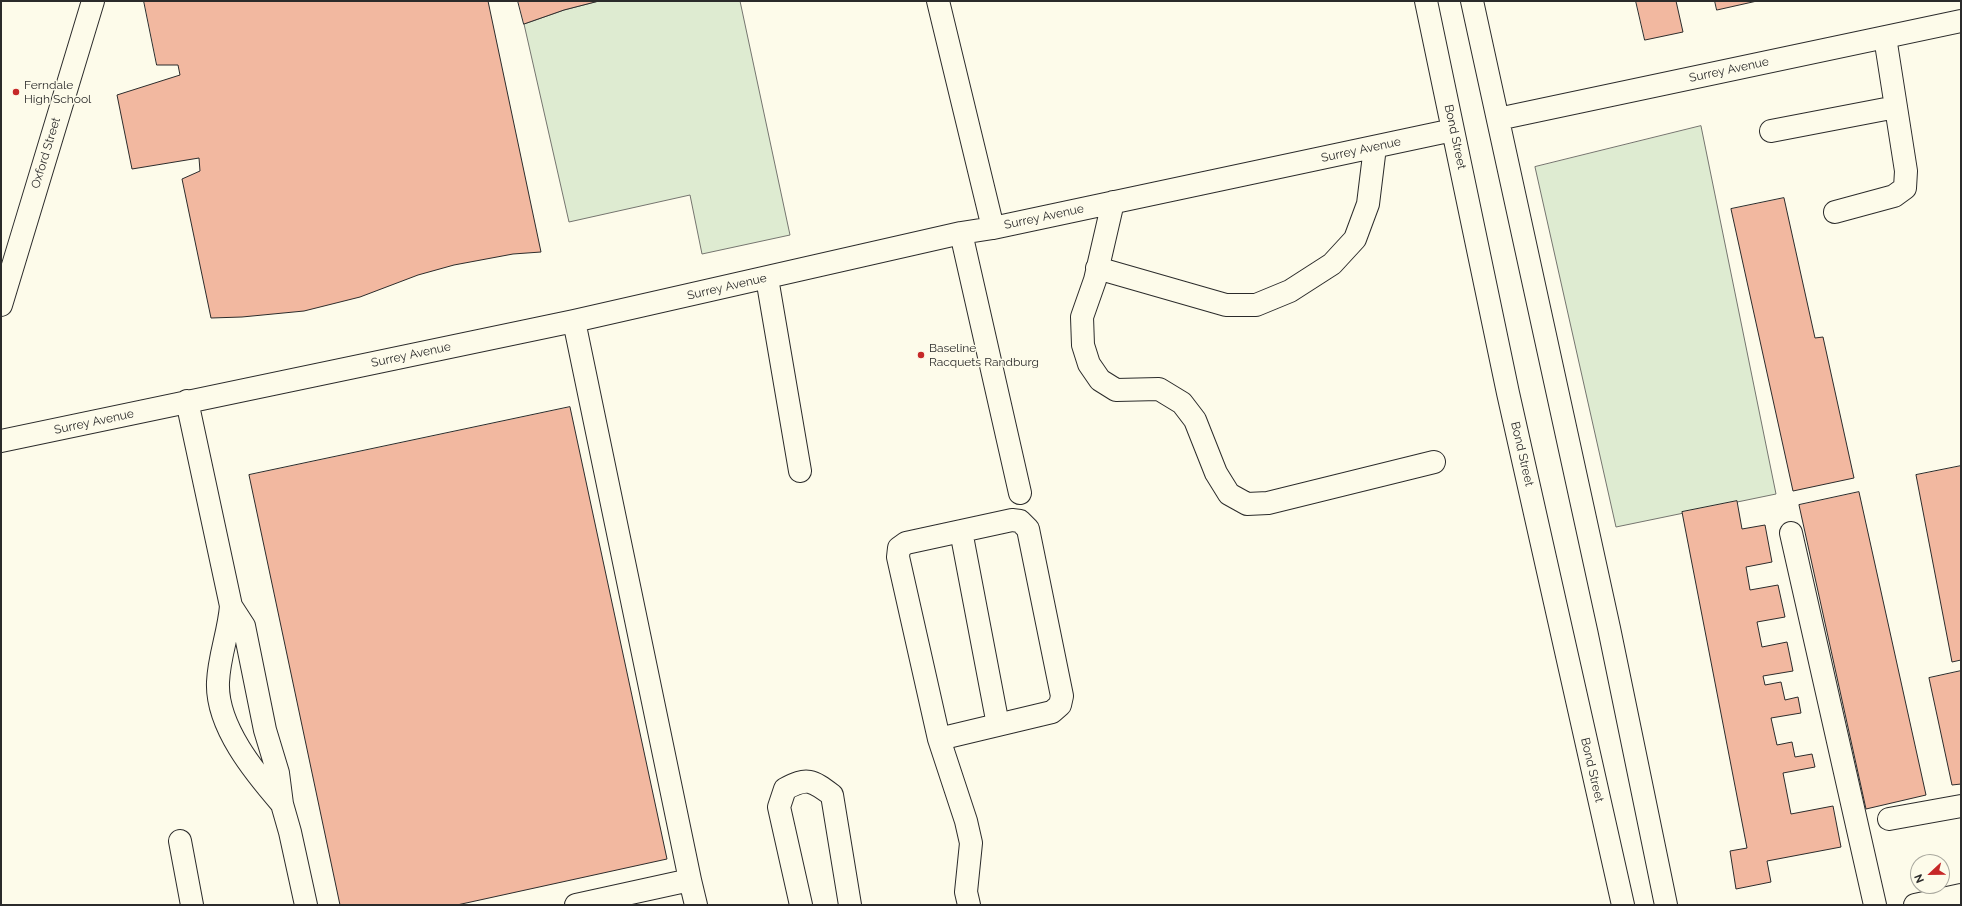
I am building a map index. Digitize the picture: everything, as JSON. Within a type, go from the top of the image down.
[{"type":"street","name":"Oxford Street","points":[[1,305],[93,1]]},
{"type":"street","points":[[938,1],[993,228]]},
{"type":"street","name":"Bond Street","points":[[1426,1],[1508,392],[1623,905]]},
{"type":"street","points":[[1472,1],[1611,636],[1666,905]]},
{"type":"street","name":"Surrey Avenue","points":[[1498,120],[1961,21]]},
{"type":"street","points":[[1835,212],[1894,196],[1905,188],[1906,172],[1885,37]]},
{"type":"street","points":[[1771,132],[1896,107]]},
{"type":"street","name":"Surrey Avenue","points":[[1,442],[187,401],[574,322],[961,233],[993,228],[1453,130]]},
{"type":"street","points":[[1097,268],[1226,305],[1256,305],[1290,291],[1332,264],[1355,239],[1368,204],[1375,147]]},
{"type":"street","points":[[1113,202],[1095,280],[1082,317],[1084,345],[1089,364],[1100,380],[1116,390],[1159,389],[1182,403],[1195,420],[1216,473],[1229,494],[1247,504],[1268,503],[1434,462]]},
{"type":"street","points":[[961,233],[1020,493]]},
{"type":"street","points":[[767,278],[800,470]]},
{"type":"street","points":[[574,322],[696,905]]},
{"type":"street","points":[[187,401],[231,606],[229,629],[221,658],[218,683],[219,698],[225,717],[240,748],[258,777],[282,804]]},
{"type":"street","points":[[939,739],[1052,712],[1060,705],[1062,696],[1028,529],[1020,521],[1012,520],[906,543],[899,548],[898,557],[939,739],[966,821],[971,843],[966,892],[969,905]]},
{"type":"street","points":[[961,531],[998,725]]},
{"type":"street","points":[[1791,533],[1874,905]]},
{"type":"street","points":[[231,606],[244,626],[265,730],[278,773],[282,804],[290,832],[306,905]]},
{"type":"street","points":[[801,905],[779,807],[785,789],[800,782],[816,783],[832,795],[850,905]]},
{"type":"street","points":[[1889,819],[1961,806]]},
{"type":"street","points":[[180,841],[192,905]]},
{"type":"street","points":[[576,905],[690,880]]},
{"type":"street","points":[[1914,905],[1961,895]]},
{"type":"green space","points":[[599,1],[740,1],[790,235],[702,254],[690,195],[569,222],[524,24],[564,10]]},
{"type":"green space","points":[[1701,126],[1776,494],[1616,527],[1535,167]]},
{"type":"building","points":[[144,1],[488,1],[541,252],[513,254],[454,265],[418,275],[360,297],[304,311],[242,317],[211,318],[182,179],[200,171],[199,158],[132,169],[117,95],[180,75],[178,65],[157,65]]},
{"type":"building","points":[[518,1],[599,1],[564,10],[524,24]]},
{"type":"building","points":[[1636,1],[1676,1],[1683,32],[1645,40]]},
{"type":"building","points":[[1715,1],[1757,1],[1717,10]]},
{"type":"building","points":[[1784,198],[1815,338],[1823,337],[1854,478],[1793,491],[1731,209]]},
{"type":"building","points":[[570,407],[667,859],[457,905],[340,905],[249,475]]},
{"type":"building","points":[[1961,466],[1961,660],[1952,662],[1916,475]]},
{"type":"building","points":[[1859,492],[1926,795],[1866,809],[1799,505]]},
{"type":"building","points":[[1737,501],[1742,529],[1765,525],[1772,562],[1746,567],[1750,590],[1778,585],[1785,617],[1757,622],[1762,647],[1787,642],[1793,671],[1763,676],[1765,685],[1781,682],[1785,700],[1798,697],[1801,713],[1771,718],[1777,745],[1792,742],[1795,757],[1812,754],[1815,767],[1783,773],[1791,814],[1833,806],[1841,847],[1767,861],[1771,882],[1736,889],[1730,851],[1747,848],[1682,512]]},
{"type":"building","points":[[1961,671],[1961,784],[1952,785],[1929,678]]},
{"type":"place","name":"Ferndale High School","points":[[16,92]]},
{"type":"place","name":"Baseline Racquets Randburg","points":[[921,355]]}]
